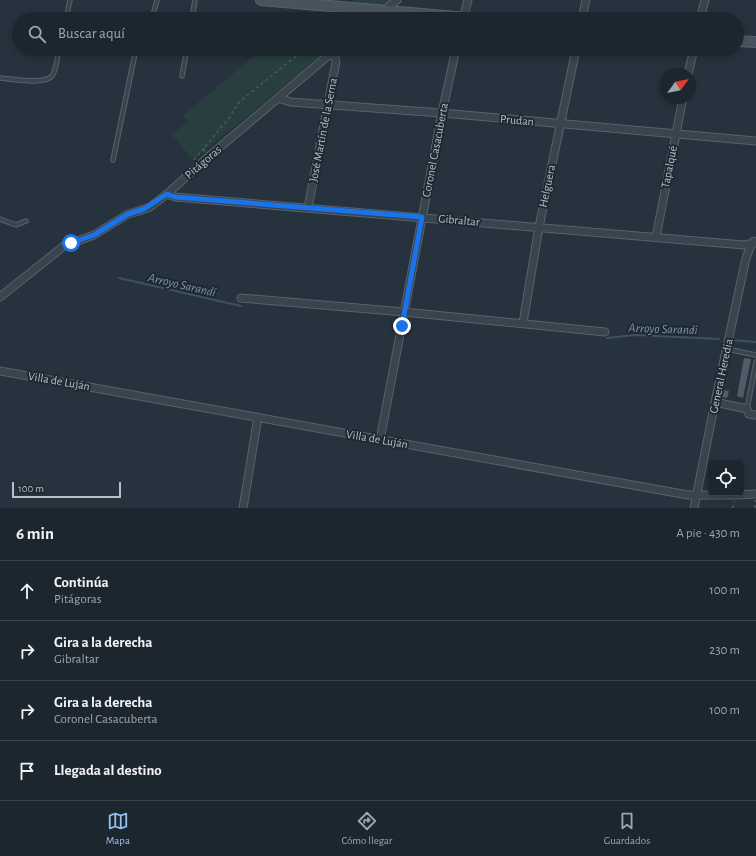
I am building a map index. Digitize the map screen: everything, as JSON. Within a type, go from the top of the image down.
[{"type":"main road","points":[[261,0],[345,4],[395,12]]},
{"type":"main road","points":[[744,41],[756,42]]},
{"type":"street","points":[[384,11],[397,0]]},
{"type":"street","points":[[465,12],[468,0]]},
{"type":"street","points":[[583,12],[586,0]]},
{"type":"street","points":[[702,12],[705,0]]},
{"type":"street","name":"Pitágoras","points":[[0,297],[64,246],[94,235],[128,214],[144,209],[167,194],[207,158],[328,56]]},
{"type":"street","name":"José Martín de la Serna","points":[[308,208],[336,62],[336,56]]},
{"type":"street","name":"Coronel Casacuberta","points":[[380,440],[442,113],[454,56]]},
{"type":"street","name":"Helguera","points":[[523,323],[539,227],[575,56]]},
{"type":"street","points":[[689,68],[692,56]]},
{"type":"street","name":"Prudan","points":[[279,98],[290,102],[442,113],[756,141]]},
{"type":"street","name":"Tapalqué","points":[[656,237],[682,104]]},
{"type":"street","name":"Gibraltar","points":[[167,194],[175,197],[754,244]]},
{"type":"street","name":"General Heredia","points":[[694,508],[746,258],[756,238]]},
{"type":"street","points":[[241,298],[523,323],[605,332]]},
{"type":"street","name":"Villa de Luján","points":[[0,371],[688,495],[735,496],[756,494]]},
{"type":"street","points":[[715,402],[747,410],[749,414],[756,416]]},
{"type":"street","points":[[243,508],[258,417]]},
{"type":"lane","points":[[67,12],[70,0]]},
{"type":"lane","points":[[154,12],[157,0]]},
{"type":"lane","points":[[193,12],[195,0]]},
{"type":"lane","points":[[0,78],[49,79],[54,72],[57,56]]},
{"type":"lane","points":[[114,160],[135,56]]},
{"type":"lane","points":[[182,76],[186,56]]},
{"type":"lane","points":[[0,218],[16,225],[26,221]]},
{"type":"lane","points":[[726,349],[756,355]]},
{"type":"lane","points":[[747,410],[756,362]]},
{"type":"path","points":[[191,163],[239,102],[296,56]]},
{"type":"path","points":[[204,148],[207,158]]},
{"type":"green space","points":[[352,0],[391,0],[383,6],[376,6],[358,3]]},
{"type":"green space","points":[[312,11],[332,12],[308,12]]},
{"type":"green space","points":[[255,56],[321,56],[193,160],[172,135],[188,121],[182,116]]},
{"type":"building","points":[[744,358],[751,359],[743,398],[737,396]]},
{"type":"building","points":[[723,390],[729,391],[727,398],[721,397]]},
{"type":"waterway","name":"Arroyo Sarandí","points":[[119,278],[241,306]]},
{"type":"waterway","name":"Arroyo Sarandí","points":[[607,338],[635,335],[719,339]]},
{"type":"waterway","name":"Arroyo Sarandí","points":[[730,340],[756,342]]},
{"type":"route","points":[[71,243],[94,235],[128,214],[150,207],[167,194],[175,197],[422,217],[402,326]]}]
